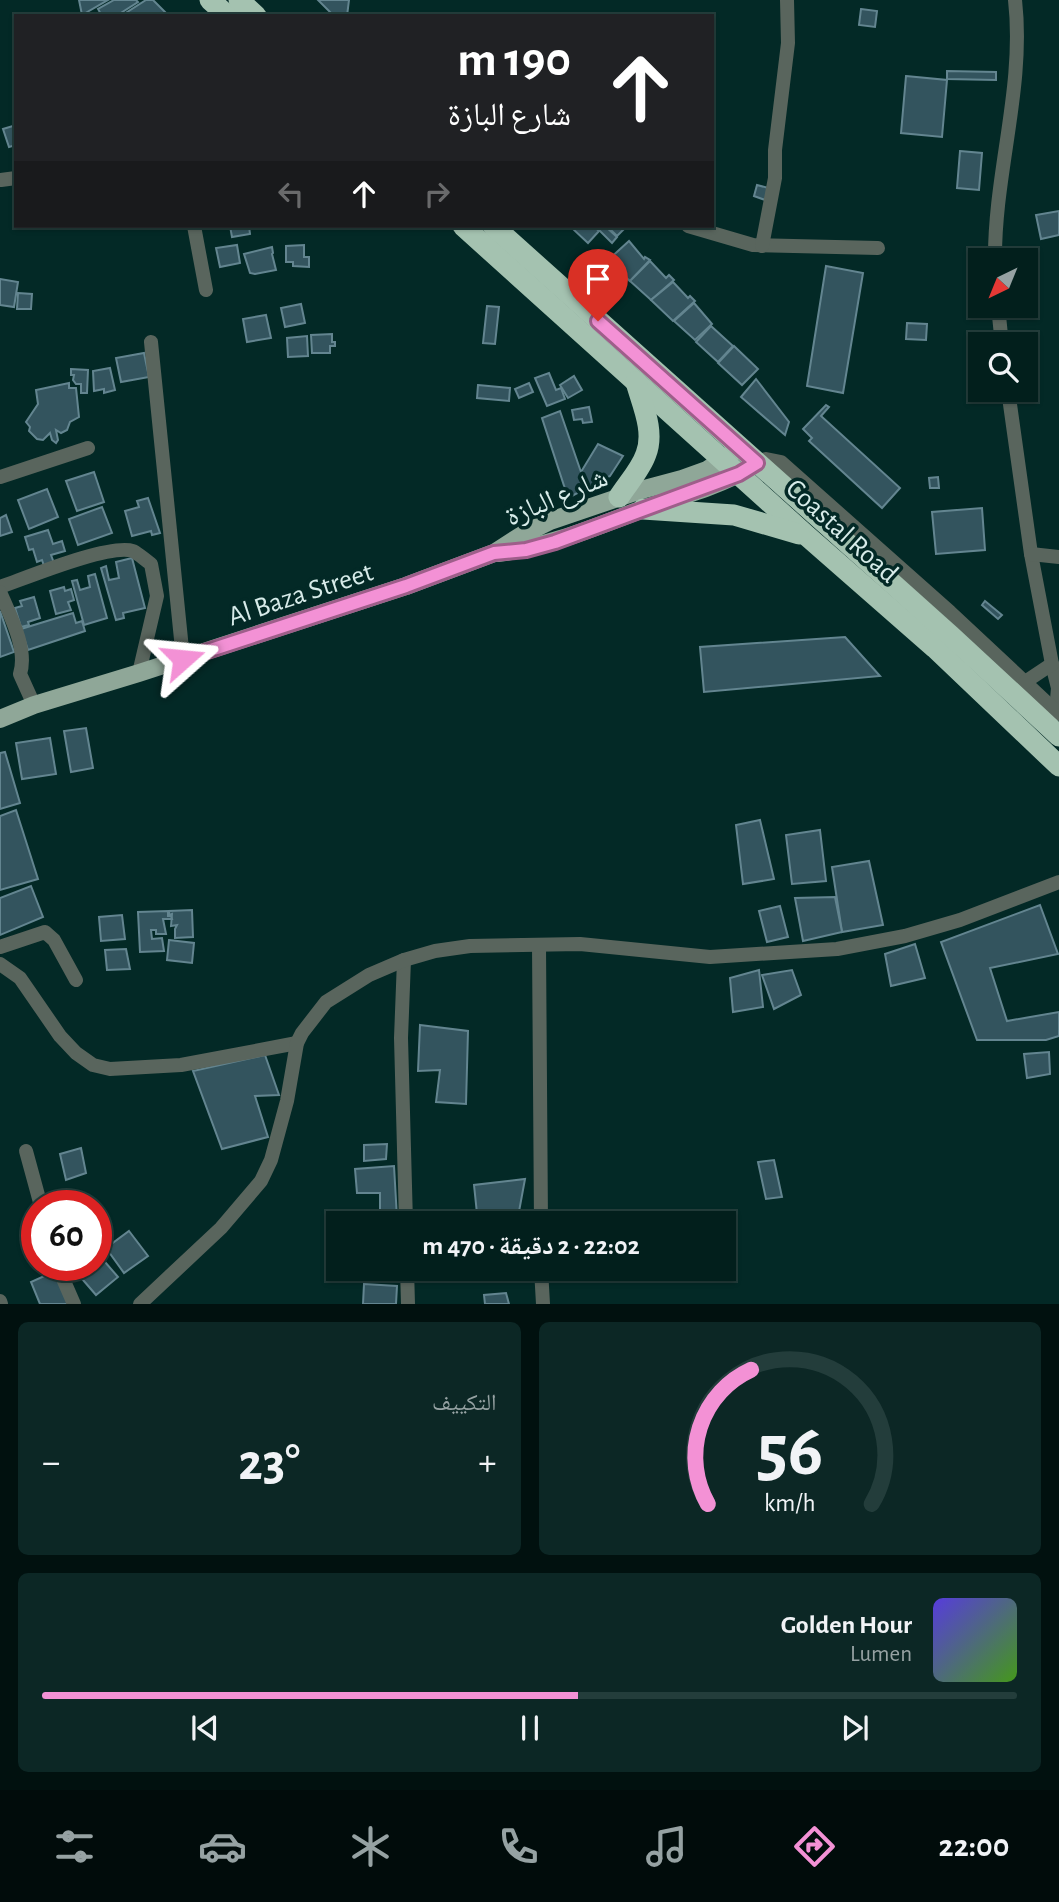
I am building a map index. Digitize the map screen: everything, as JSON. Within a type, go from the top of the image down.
[{"type":"highway","points":[[210,0],[226,14]]},
{"type":"highway","points":[[239,0],[254,14]]},
{"type":"highway","name":"Coastal Road","points":[[465,228],[935,648],[1059,766]]},
{"type":"highway","name":"Coastal Road","points":[[495,228],[1059,736]]},
{"type":"highway","points":[[620,497],[646,455],[649,442],[649,429],[635,380]]},
{"type":"highway","points":[[643,509],[734,515],[807,536]]},
{"type":"main road","name":"شارع البازة","points":[[494,553],[526,550],[555,542],[643,509],[731,467],[741,448]]},
{"type":"main road","name":"شارع البازة","points":[[494,553],[550,521],[620,497],[682,480],[707,470],[757,463]]},
{"type":"main road","name":"Al Baza Street","points":[[0,719],[34,705],[406,586],[494,553]]},
{"type":"street","points":[[762,246],[775,178],[775,150],[788,43],[787,0]]},
{"type":"street","points":[[995,248],[1015,73],[1018,22],[1015,0]]},
{"type":"street","points":[[194,228],[206,290]]},
{"type":"street","points":[[695,228],[762,246],[878,248]]},
{"type":"street","points":[[151,342],[183,659]]},
{"type":"street","points":[[1010,402],[1031,554],[1058,688],[1057,713]]},
{"type":"street","points":[[0,477],[88,449]]},
{"type":"street","points":[[757,463],[766,459],[780,462],[875,544],[1057,713]]},
{"type":"street","points":[[34,705],[20,674],[23,663],[19,642],[0,590],[100,553],[118,549],[133,551],[151,564],[157,596],[139,673]]},
{"type":"street","points":[[1031,554],[1059,557]]},
{"type":"street","points":[[1025,682],[1055,670]]},
{"type":"street","points":[[140,1304],[221,1228],[261,1181],[271,1160],[297,1043],[312,1018],[326,1002],[369,975],[404,960],[435,951],[470,946],[580,944],[710,957],[837,949],[905,936],[960,920],[1059,882]]},
{"type":"street","points":[[0,947],[45,932],[54,940],[76,980]]},
{"type":"street","points":[[539,945],[541,1211]]},
{"type":"street","points":[[404,960],[401,1038],[406,1211]]},
{"type":"street","points":[[0,964],[20,978],[60,1036],[76,1053],[93,1065],[110,1069],[180,1065],[297,1043]]},
{"type":"street","points":[[26,1151],[37,1190]]},
{"type":"street","points":[[64,1281],[74,1304]]},
{"type":"street","points":[[407,1281],[408,1304]]},
{"type":"street","points":[[541,1281],[542,1304]]},
{"type":"building","points":[[79,0],[108,0],[84,14]]},
{"type":"building","points":[[114,0],[138,2],[119,14],[101,14],[98,9]]},
{"type":"building","points":[[146,0],[153,0],[167,14],[124,14]]},
{"type":"building","points":[[318,0],[349,0],[347,14],[332,14]]},
{"type":"building","points":[[861,9],[877,11],[875,27],[859,25]]},
{"type":"building","points":[[947,71],[996,72],[996,80],[947,79]]},
{"type":"building","points":[[906,76],[947,80],[942,137],[901,133]]},
{"type":"building","points":[[14,126],[14,146],[9,147],[3,129]]},
{"type":"building","points":[[960,151],[982,153],[979,190],[957,188]]},
{"type":"building","points":[[757,185],[772,189],[768,201],[754,196]]},
{"type":"building","points":[[1059,211],[1059,235],[1041,239],[1036,215]]},
{"type":"building","points":[[230,228],[249,228],[250,234],[232,237]]},
{"type":"building","points":[[595,228],[599,231],[588,243],[574,230]]},
{"type":"building","points":[[597,228],[607,228],[617,237],[612,243]]},
{"type":"building","points":[[609,228],[625,228],[617,236]]},
{"type":"building","points":[[629,241],[644,259],[645,257],[650,260],[630,281],[607,261]]},
{"type":"building","points":[[237,245],[240,263],[220,267],[216,248]]},
{"type":"building","points":[[304,245],[304,257],[309,257],[309,267],[293,266],[293,262],[286,262],[286,246]]},
{"type":"building","points":[[272,247],[276,270],[250,273],[244,254]]},
{"type":"building","points":[[650,261],[666,278],[669,275],[674,280],[651,300],[630,281]]},
{"type":"building","points":[[826,266],[863,273],[843,393],[807,386]]},
{"type":"building","points":[[0,279],[18,282],[14,307],[0,305]]},
{"type":"building","points":[[673,282],[688,298],[690,296],[695,301],[673,321],[651,300]]},
{"type":"building","points":[[18,293],[32,294],[31,309],[17,309]]},
{"type":"building","points":[[694,303],[712,324],[695,340],[674,321]]},
{"type":"building","points":[[301,304],[305,323],[285,327],[281,308]]},
{"type":"building","points":[[487,306],[499,307],[495,344],[483,343]]},
{"type":"building","points":[[266,315],[271,338],[247,342],[243,319]]},
{"type":"building","points":[[907,323],[927,324],[926,340],[906,339]]},
{"type":"building","points":[[711,326],[733,346],[718,362],[696,342]]},
{"type":"building","points":[[332,334],[335,346],[330,346],[330,353],[312,353],[311,335]]},
{"type":"building","points":[[307,336],[308,356],[288,357],[287,338]]},
{"type":"building","points":[[734,346],[758,369],[742,385],[718,363]]},
{"type":"building","points":[[144,353],[149,377],[121,382],[116,358]]},
{"type":"building","points":[[110,368],[115,390],[104,393],[104,389],[94,391],[93,371]]},
{"type":"building","points":[[71,369],[88,370],[87,393],[81,393],[81,384],[76,384],[73,380]]},
{"type":"building","points":[[549,373],[556,390],[561,388],[565,399],[547,406],[535,378]]},
{"type":"building","points":[[574,376],[582,390],[568,398],[560,385]]},
{"type":"building","points":[[756,379],[789,422],[785,435],[741,397]]},
{"type":"building","points":[[69,383],[69,388],[76,388],[79,417],[70,422],[67,430],[61,433],[56,430],[56,443],[50,433],[43,440],[37,439],[29,431],[30,427],[26,422],[38,404],[36,390]]},
{"type":"building","points":[[529,383],[533,392],[519,398],[515,389]]},
{"type":"building","points":[[478,385],[510,388],[509,401],[477,398]]},
{"type":"building","points":[[826,405],[829,407],[821,416],[900,488],[882,508],[809,441],[812,438],[803,429]]},
{"type":"building","points":[[589,407],[592,422],[574,420],[572,410]]},
{"type":"building","points":[[560,411],[581,472],[598,444],[623,456],[610,476],[568,498],[542,418]]},
{"type":"building","points":[[94,472],[104,502],[77,511],[66,481]]},
{"type":"building","points":[[938,477],[939,488],[930,488],[929,478]]},
{"type":"building","points":[[47,489],[58,517],[29,529],[18,500]]},
{"type":"building","points":[[148,498],[160,533],[152,535],[151,531],[132,536],[125,511],[139,507],[137,501]]},
{"type":"building","points":[[102,507],[112,533],[78,545],[69,519]]},
{"type":"building","points":[[982,508],[985,550],[936,554],[932,512]]},
{"type":"building","points":[[6,515],[12,532],[0,536],[0,518]]},
{"type":"building","points":[[48,530],[53,544],[62,541],[65,551],[51,555],[54,563],[44,566],[42,560],[37,562],[33,549],[29,550],[25,537]]},
{"type":"building","points":[[132,558],[145,608],[123,613],[124,618],[116,620],[101,568],[106,566],[109,580],[119,578],[116,562]]},
{"type":"building","points":[[95,574],[107,618],[84,625],[72,581],[77,580],[80,590],[90,587],[88,576]]},
{"type":"building","points":[[64,587],[65,591],[71,589],[74,600],[68,602],[71,610],[56,614],[50,591]]},
{"type":"building","points":[[34,597],[40,618],[21,627],[15,608],[22,606],[20,601]]},
{"type":"building","points":[[985,601],[1002,615],[998,619],[982,605]]},
{"type":"building","points":[[0,611],[14,652],[0,657]]},
{"type":"building","points":[[73,613],[76,623],[82,621],[85,631],[28,650],[21,629]]},
{"type":"building","points":[[845,637],[880,676],[704,692],[700,647]]},
{"type":"building","points":[[86,728],[93,768],[71,772],[64,731]]},
{"type":"building","points":[[50,738],[56,774],[22,779],[16,743]]},
{"type":"building","points":[[5,752],[20,803],[0,809],[0,753]]},
{"type":"building","points":[[16,810],[38,879],[0,890],[0,816]]},
{"type":"building","points":[[760,820],[774,879],[743,884],[736,825]]},
{"type":"building","points":[[820,830],[826,881],[792,884],[786,835]]},
{"type":"building","points":[[869,861],[883,925],[842,932],[832,867]]},
{"type":"building","points":[[31,886],[43,917],[0,935],[0,898]]},
{"type":"building","points":[[835,897],[842,932],[803,941],[795,898]]},
{"type":"building","points":[[1040,905],[1058,954],[990,968],[1007,1021],[1059,1012],[1059,1036],[1046,1040],[977,1040],[941,942]]},
{"type":"building","points":[[780,906],[788,937],[767,942],[759,911]]},
{"type":"building","points":[[192,910],[193,937],[175,938],[177,925],[171,926],[172,914],[169,915],[169,911]]},
{"type":"building","points":[[168,911],[168,916],[172,919],[163,919],[166,934],[156,934],[156,930],[151,930],[152,939],[162,938],[164,951],[140,952],[138,912]]},
{"type":"building","points":[[122,915],[125,939],[101,941],[99,917]]},
{"type":"building","points":[[169,940],[194,943],[192,963],[167,960]]},
{"type":"building","points":[[915,944],[925,978],[891,986],[885,954]]},
{"type":"building","points":[[126,949],[130,969],[107,970],[105,950]]},
{"type":"building","points":[[759,970],[763,1007],[733,1012],[730,978]]},
{"type":"building","points":[[792,970],[801,995],[774,1009],[762,975]]},
{"type":"building","points":[[420,1025],[468,1031],[466,1104],[436,1102],[440,1070],[418,1071]]},
{"type":"building","points":[[1049,1052],[1050,1074],[1027,1078],[1024,1054]]},
{"type":"building","points":[[265,1055],[279,1095],[255,1096],[268,1137],[222,1149],[193,1071]]},
{"type":"building","points":[[387,1144],[386,1159],[364,1161],[364,1145]]},
{"type":"building","points":[[81,1148],[86,1173],[66,1180],[60,1154]]},
{"type":"building","points":[[774,1160],[782,1197],[766,1199],[758,1162]]},
{"type":"building","points":[[394,1166],[397,1211],[380,1211],[380,1193],[357,1193],[355,1169]]},
{"type":"building","points":[[525,1179],[519,1211],[477,1211],[474,1185]]},
{"type":"building","points":[[129,1231],[148,1256],[124,1273],[112,1256],[112,1244]]},
{"type":"building","points":[[112,1270],[118,1277],[96,1295],[84,1281],[112,1281]]},
{"type":"building","points":[[58,1281],[70,1304],[40,1304],[31,1282]]},
{"type":"building","points":[[364,1284],[397,1286],[396,1304],[363,1304]]},
{"type":"building","points":[[506,1293],[509,1304],[485,1304],[484,1295]]},
{"type":"route","points":[[183,659],[406,586],[494,553],[526,550],[555,542],[739,474],[757,463],[598,321]]}]
